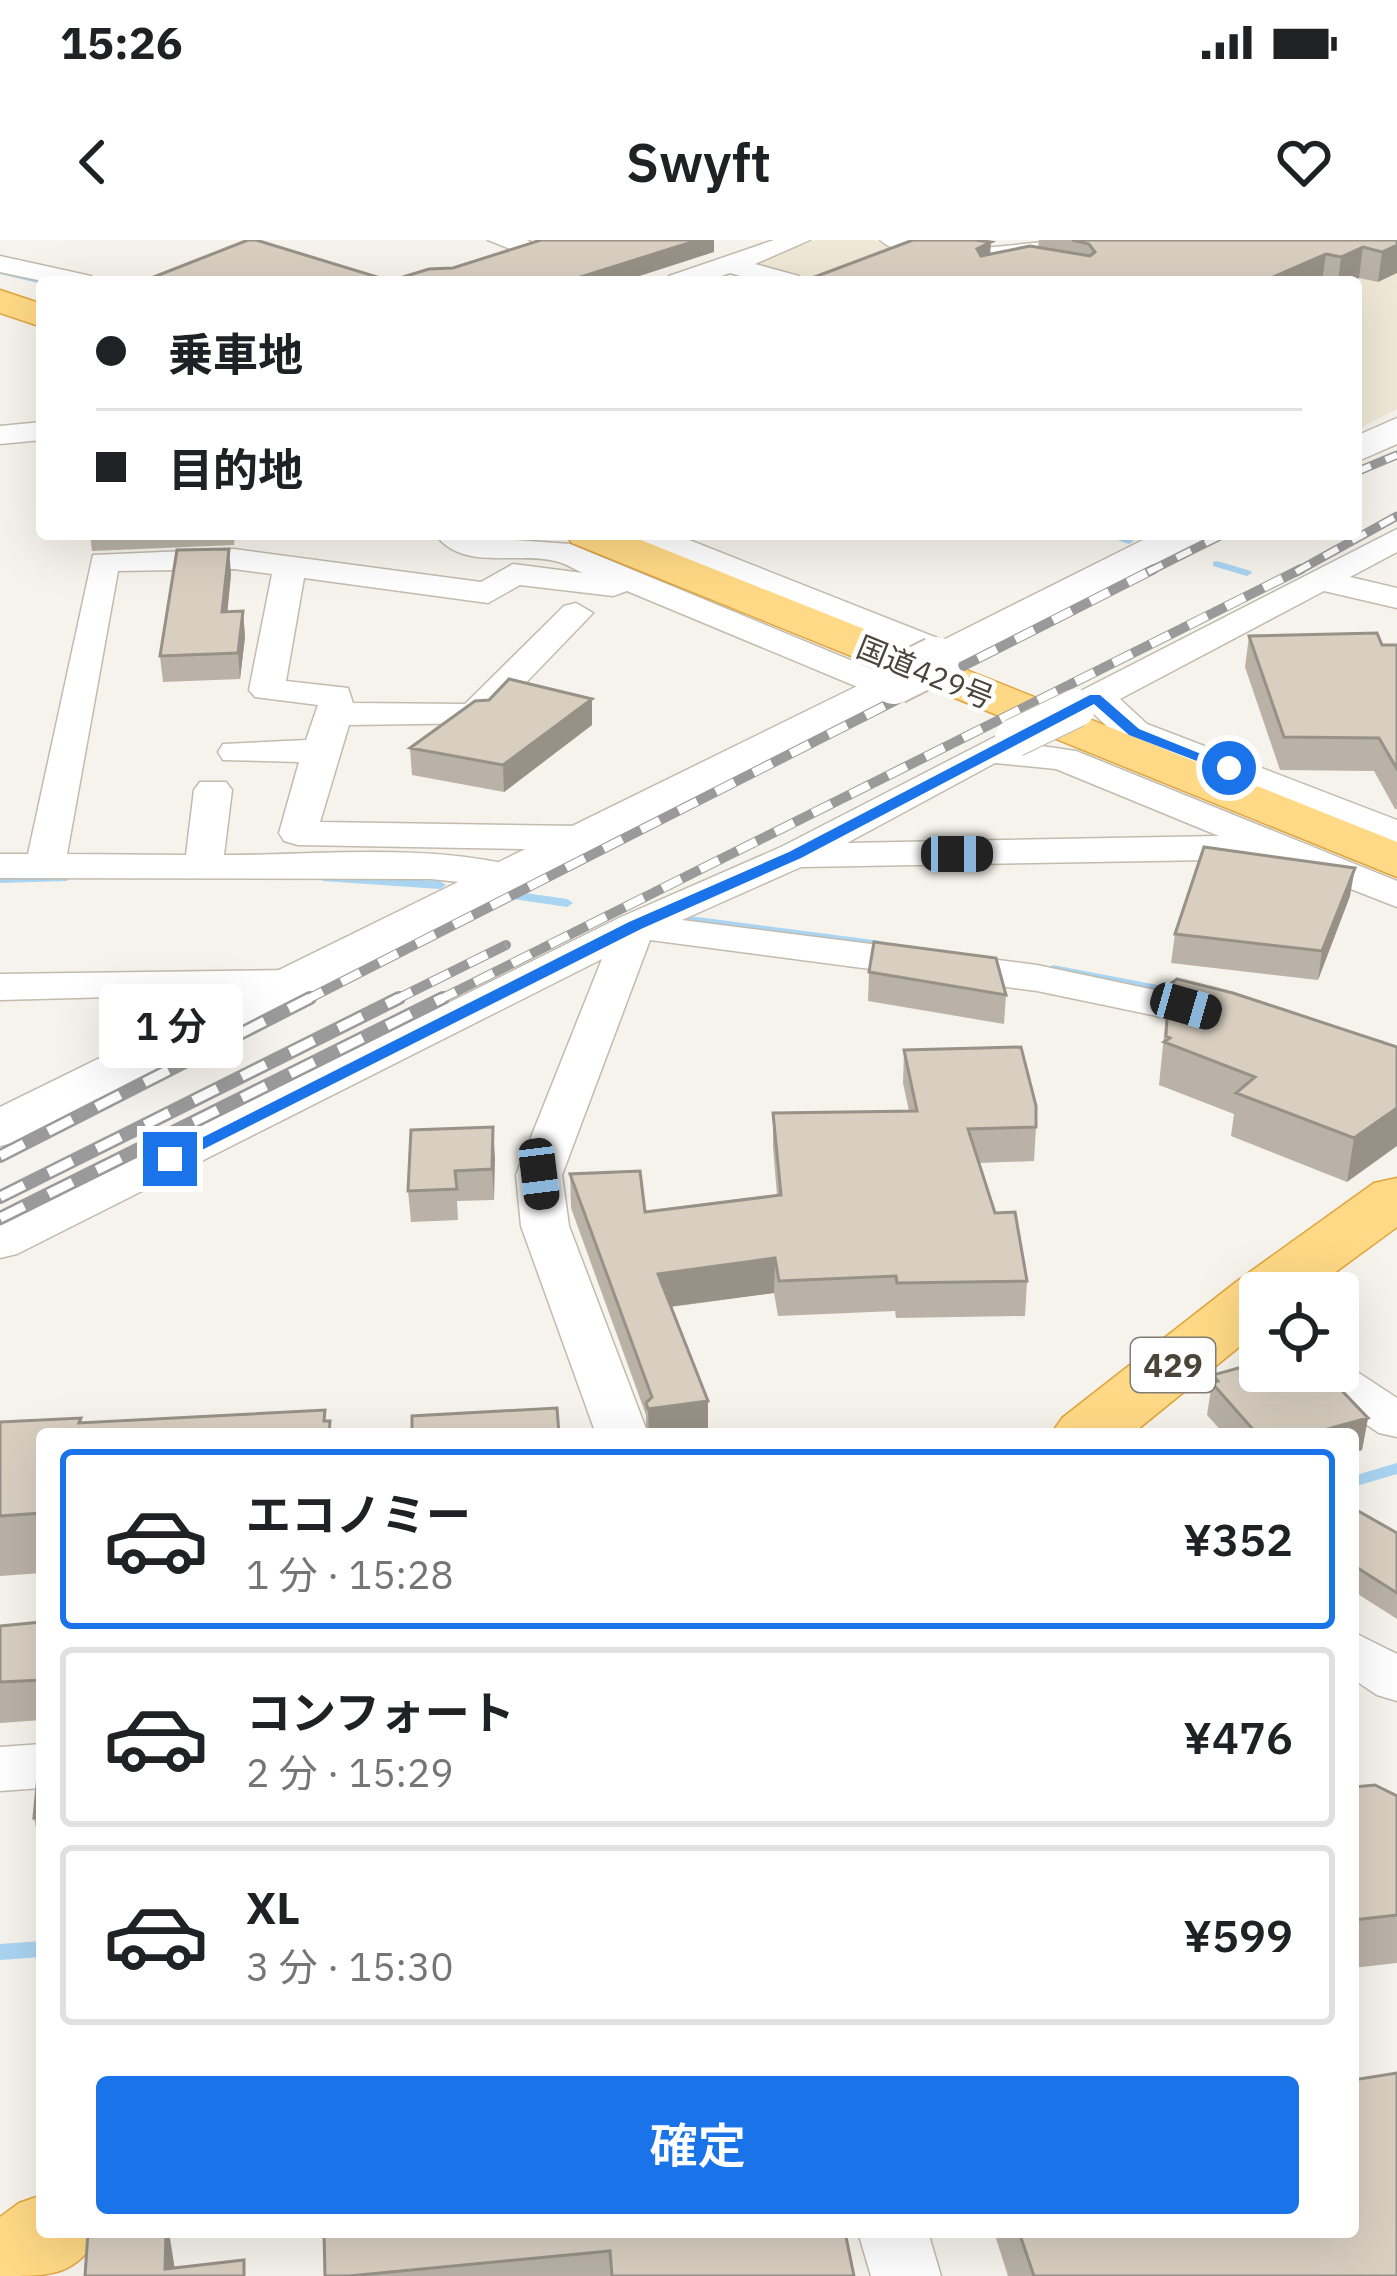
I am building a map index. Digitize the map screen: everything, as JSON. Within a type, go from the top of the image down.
[{"type":"highway","points":[[0,301],[36,314]]},
{"type":"highway","name":"国道429号","points":[[602,540],[1397,861]]},
{"type":"highway","name":"429","points":[[1299,1272],[1397,1196]]},
{"type":"highway","name":"429","points":[[1096,1428],[1239,1319]]},
{"type":"highway","points":[[0,2272],[45,2238]]},
{"type":"street","points":[[494,251],[530,249],[558,240]]},
{"type":"street","points":[[696,276],[797,240]]},
{"type":"street","points":[[892,240],[967,259],[1009,257],[1053,240]]},
{"type":"street","points":[[0,264],[55,276]]},
{"type":"street","points":[[729,265],[768,276]]},
{"type":"street","points":[[0,435],[36,432]]},
{"type":"street","points":[[0,1244],[635,926],[795,855],[1325,581],[1397,539]]},
{"type":"street","points":[[457,540],[480,548],[559,551],[626,578],[915,670]]},
{"type":"street","points":[[658,540],[915,670]]},
{"type":"street","points":[[0,1129],[915,670],[1159,540]]},
{"type":"street","points":[[45,865],[104,562],[234,560],[488,593],[513,574],[613,586],[626,578]]},
{"type":"street","points":[[290,566],[267,690],[335,696],[336,714],[320,751],[298,833],[580,838]]},
{"type":"street","points":[[1325,581],[1397,598]]},
{"type":"street","points":[[336,714],[474,715],[576,613]]},
{"type":"street","points":[[1086,703],[1134,732],[1397,833]]},
{"type":"street","points":[[1001,745],[1063,759],[1397,895]]},
{"type":"street","points":[[236,752],[320,751]]},
{"type":"street","points":[[204,863],[214,790]]},
{"type":"street","points":[[795,855],[1279,847]]},
{"type":"street","points":[[0,866],[431,867],[506,875]]},
{"type":"street","points":[[635,926],[1108,989],[1275,1031]]},
{"type":"street","points":[[620,1428],[545,1226],[539,1174],[635,926]]},
{"type":"street","points":[[0,987],[291,983]]},
{"type":"street","points":[[1354,1392],[1397,1421]]},
{"type":"street","points":[[1359,1656],[1397,1681]]},
{"type":"street","points":[[0,1769],[36,1766]]},
{"type":"street","points":[[894,2238],[906,2276]]},
{"type":"shaded area","points":[[816,240],[872,240],[983,271],[1397,240],[1397,409],[1362,427],[1362,276],[783,276],[745,265]]},
{"type":"building","points":[[256,240],[374,276],[156,276]]},
{"type":"building","points":[[541,240],[698,240],[584,276],[406,276],[453,268]]},
{"type":"building","points":[[913,240],[991,242],[977,249],[981,256],[1030,246],[1090,256],[1095,252],[1089,244],[1072,240],[1397,240],[1397,245],[1382,252],[1363,247],[1341,257],[1326,254],[1276,276],[817,276]]},
{"type":"building","points":[[229,549],[222,612],[243,611],[238,653],[160,656],[177,550]]},
{"type":"building","points":[[1377,633],[1382,645],[1397,645],[1397,769],[1379,738],[1284,737],[1249,636]]},
{"type":"building","points":[[509,679],[592,699],[503,765],[410,748],[475,701],[489,700]]},
{"type":"building","points":[[1204,847],[1355,868],[1322,951],[1175,934]]},
{"type":"building","points":[[874,942],[996,958],[1006,995],[869,972]]},
{"type":"building","points":[[1177,979],[1397,1047],[1397,1108],[1354,1138],[1236,1093],[1255,1077],[1164,1042],[1170,1038],[1166,1036],[1169,985]]},
{"type":"building","points":[[1021,1047],[1036,1106],[1036,1127],[968,1129],[995,1213],[1015,1212],[1027,1281],[897,1283],[896,1276],[779,1281],[775,1258],[658,1274],[708,1401],[648,1409],[646,1403],[652,1397],[570,1174],[640,1171],[645,1212],[781,1195],[773,1113],[917,1111],[904,1050]]},
{"type":"building","points":[[493,1127],[492,1169],[455,1171],[457,1189],[408,1191],[411,1130]]},
{"type":"building","points":[[1239,1368],[1239,1392],[1343,1392],[1368,1418],[1331,1428],[1252,1428],[1212,1383],[1218,1381],[1213,1375]]},
{"type":"building","points":[[557,1408],[559,1428],[412,1428],[412,1416]]},
{"type":"building","points":[[325,1410],[324,1421],[330,1421],[329,1428],[36,1428],[36,1513],[0,1516],[0,1422],[81,1418],[79,1423]]},
{"type":"building","points":[[1359,1511],[1397,1533],[1397,1593],[1359,1569]]},
{"type":"building","points":[[36,1623],[36,1680],[0,1682],[0,1626]]},
{"type":"building","points":[[1375,1785],[1397,1796],[1397,1915],[1359,1919],[1359,1786]]},
{"type":"building","points":[[1397,2073],[1397,2276],[1034,2276],[1021,2238],[1359,2238],[1359,2079]]},
{"type":"building","points":[[88,2238],[166,2238],[165,2269],[244,2260],[244,2276],[85,2276]]},
{"type":"building","points":[[324,2238],[846,2238],[854,2276],[612,2276],[610,2251],[325,2276]]},
{"type":"waterway","points":[[0,272],[36,280]]},
{"type":"waterway","points":[[1217,564],[1247,573]]},
{"type":"waterway","points":[[0,879],[63,878]]},
{"type":"waterway","points":[[327,878],[440,885]]},
{"type":"waterway","points":[[504,894],[567,903]]},
{"type":"waterway","points":[[682,919],[881,945]]},
{"type":"waterway","points":[[1053,969],[1189,995]]},
{"type":"waterway","points":[[1359,1480],[1397,1468]]},
{"type":"waterway","points":[[0,1952],[36,1949]]},
{"type":"railway","points":[[1362,470],[1397,455]]},
{"type":"railway","points":[[1362,535],[1397,516]]},
{"type":"railway","points":[[1154,569],[1212,540]]},
{"type":"railway","points":[[1296,572],[1354,540]]},
{"type":"railway","points":[[304,1001],[1154,569]]},
{"type":"railway","points":[[1148,572],[1154,569]]},
{"type":"railway","points":[[443,998],[1301,569]]},
{"type":"railway","points":[[393,1001],[506,945]]},
{"type":"railway","points":[[0,1156],[310,998]]},
{"type":"railway","points":[[0,1197],[399,998]]},
{"type":"railway","points":[[0,1218],[443,998]]},
{"type":"railway","points":[[437,1001],[443,998]]},
{"type":"route","points":[[170,1159],[635,926],[795,855],[1095,698],[1126,720],[1134,732],[1229,768]]}]
